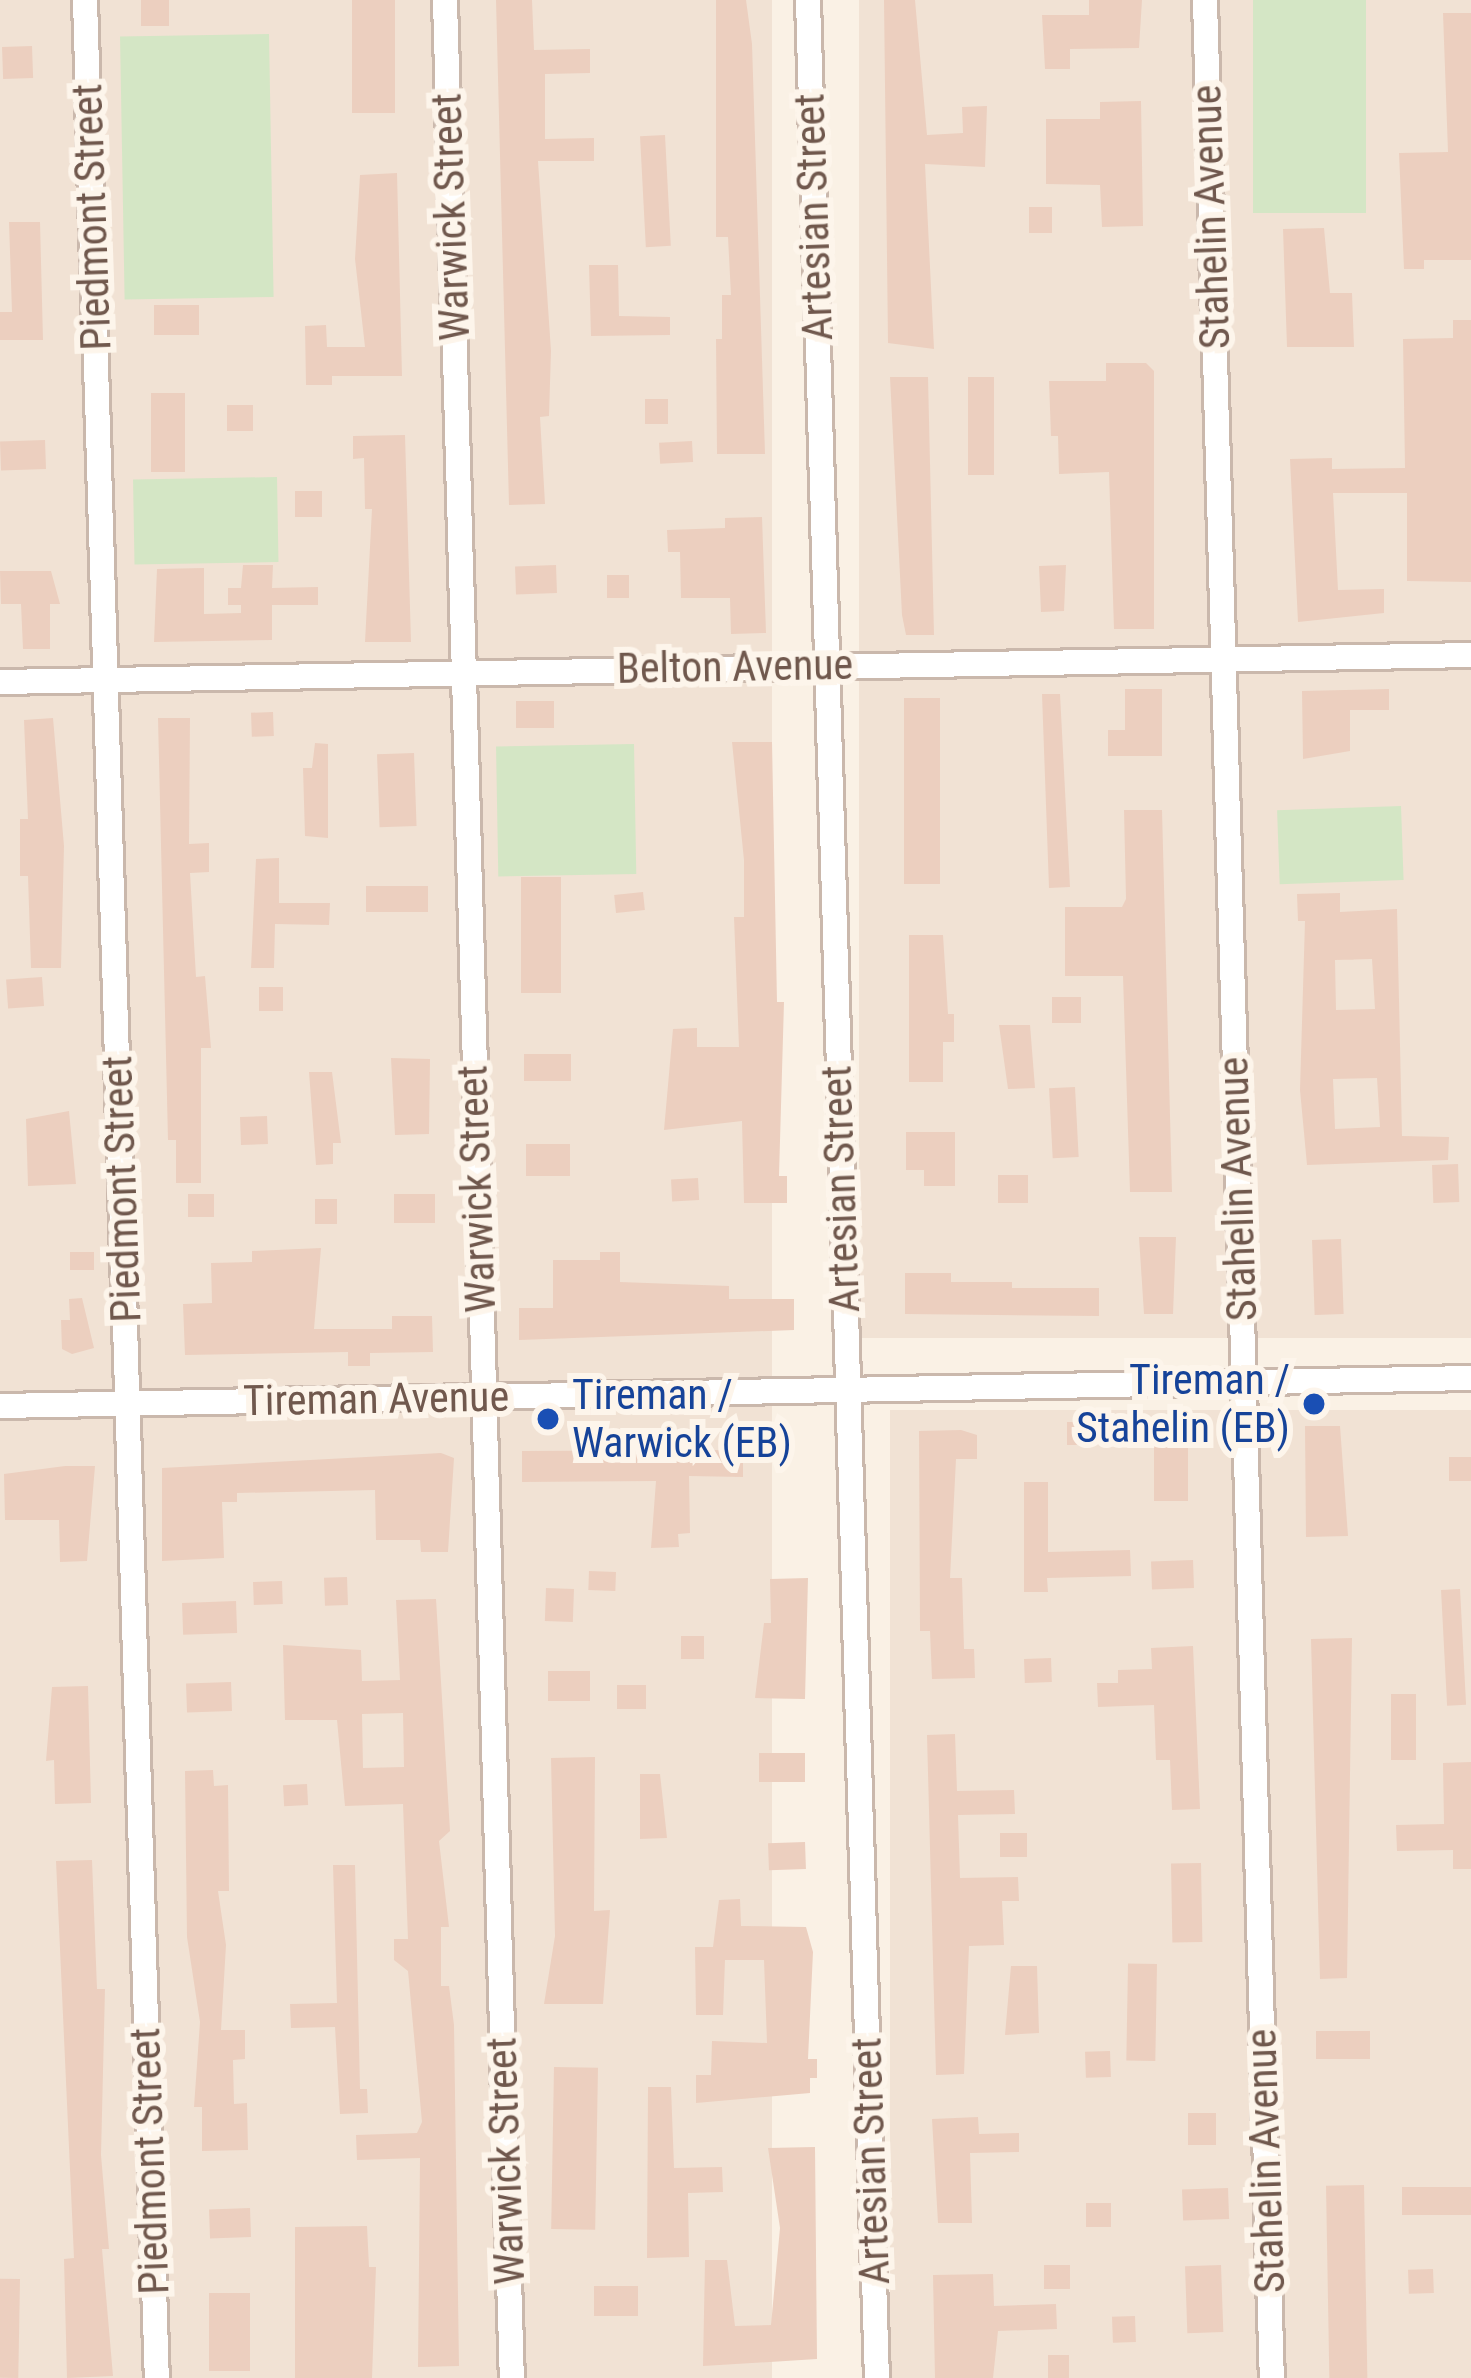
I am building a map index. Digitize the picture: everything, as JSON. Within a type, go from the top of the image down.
[{"type":"street","name":"Piedmont Street","points":[[86,0],[157,2378]]},
{"type":"street","name":"Warwick Street","points":[[445,0],[512,2378]]},
{"type":"street","name":"Artesian Street","points":[[808,0],[877,2378]]},
{"type":"street","name":"Stahelin Avenue","points":[[1205,0],[1272,2378]]},
{"type":"street","name":"Belton Avenue","points":[[0,682],[1471,655]]},
{"type":"street","name":"Tireman Avenue","points":[[0,1406],[1471,1378]]},
{"type":"shaded area","points":[[0,0],[772,0],[772,2378],[0,2378]]},
{"type":"shaded area","points":[[859,0],[1471,0],[1471,1338],[859,1338]]},
{"type":"shaded area","points":[[890,1410],[1471,1410],[1471,2378],[890,2378]]},
{"type":"green space","points":[[1253,0],[1366,0],[1366,213],[1253,213]]},
{"type":"green space","points":[[269,34],[274,297],[125,300],[120,37]]},
{"type":"green space","points":[[277,477],[278,562],[135,565],[133,480]]},
{"type":"green space","points":[[634,744],[636,874],[498,876],[496,746]]},
{"type":"green space","points":[[1401,806],[1404,880],[1280,884],[1277,810]]},
{"type":"building","points":[[141,0],[169,0],[169,26],[141,26]]},
{"type":"building","points":[[352,0],[395,0],[395,113],[352,113]]},
{"type":"building","points":[[496,0],[532,0],[534,50],[590,49],[590,73],[545,74],[545,139],[594,138],[594,161],[538,161],[551,351],[549,416],[540,417],[545,504],[509,505]]},
{"type":"building","points":[[716,0],[746,0],[752,44],[765,454],[717,454],[716,339],[722,339],[722,295],[731,295],[728,237],[716,237]]},
{"type":"building","points":[[884,0],[915,0],[927,135],[963,133],[962,107],[987,106],[985,167],[925,164],[934,349],[888,343]]},
{"type":"building","points":[[1089,0],[1142,0],[1139,48],[1070,49],[1070,69],[1045,69],[1042,15],[1089,15]]},
{"type":"building","points":[[1443,13],[1471,13],[1471,260],[1424,260],[1424,269],[1404,269],[1399,153],[1448,152]]},
{"type":"building","points":[[32,46],[33,78],[3,79],[2,47]]},
{"type":"building","points":[[1141,101],[1143,226],[1102,227],[1100,185],[1046,184],[1046,119],[1100,119],[1100,102]]},
{"type":"building","points":[[665,135],[671,246],[646,247],[640,136]]},
{"type":"building","points":[[397,173],[402,376],[332,376],[332,385],[306,385],[305,326],[326,325],[327,347],[365,347],[355,259],[360,175]]},
{"type":"building","points":[[1029,207],[1052,207],[1052,233],[1029,233]]},
{"type":"building","points":[[9,222],[40,222],[43,340],[0,340],[0,312],[12,312]]},
{"type":"building","points":[[1324,228],[1330,293],[1352,293],[1354,347],[1287,347],[1283,229]]},
{"type":"building","points":[[589,265],[618,265],[619,316],[670,317],[670,335],[591,336]]},
{"type":"building","points":[[154,305],[199,305],[199,335],[154,335]]},
{"type":"building","points":[[1453,320],[1471,320],[1471,582],[1407,581],[1407,493],[1333,493],[1338,590],[1384,589],[1384,613],[1298,622],[1290,459],[1332,458],[1332,469],[1405,468],[1403,339],[1453,338]]},
{"type":"building","points":[[1106,363],[1146,363],[1154,371],[1154,629],[1114,629],[1109,472],[1059,474],[1058,436],[1051,436],[1049,381],[1106,381]]},
{"type":"building","points":[[890,377],[928,377],[934,635],[906,635],[902,615]]},
{"type":"building","points":[[968,377],[994,377],[994,475],[968,475]]},
{"type":"building","points":[[151,393],[185,393],[185,472],[151,472]]},
{"type":"building","points":[[645,399],[668,399],[668,424],[645,424]]},
{"type":"building","points":[[227,405],[253,405],[253,431],[227,431]]},
{"type":"building","points":[[405,435],[411,642],[365,642],[372,509],[365,509],[364,458],[353,459],[353,436]]},
{"type":"building","points":[[45,440],[46,469],[1,471],[0,442]]},
{"type":"building","points":[[692,441],[693,462],[660,464],[659,443]]},
{"type":"building","points":[[295,491],[322,491],[322,517],[295,517]]},
{"type":"building","points":[[762,517],[766,633],[731,634],[730,598],[681,598],[680,552],[668,552],[667,530],[725,528],[725,518]]},
{"type":"building","points":[[243,565],[273,565],[272,588],[318,587],[318,605],[272,605],[272,640],[154,642],[157,569],[204,568],[204,614],[241,613],[241,605],[228,605],[228,588],[241,588]]},
{"type":"building","points":[[556,565],[557,593],[516,594],[515,566]]},
{"type":"building","points":[[1066,565],[1064,611],[1041,612],[1039,566]]},
{"type":"building","points":[[0,571],[51,571],[60,604],[50,604],[50,649],[23,649],[21,604],[1,604]]},
{"type":"building","points":[[607,575],[629,575],[629,598],[607,598]]},
{"type":"building","points":[[1125,689],[1162,689],[1162,756],[1108,756],[1108,730],[1125,730]]},
{"type":"building","points":[[1389,689],[1389,710],[1350,710],[1350,751],[1303,759],[1302,691]]},
{"type":"building","points":[[1042,694],[1060,694],[1070,887],[1049,888]]},
{"type":"building","points":[[904,698],[940,698],[940,884],[904,884]]},
{"type":"building","points":[[516,701],[554,701],[554,728],[516,728]]},
{"type":"building","points":[[273,712],[274,736],[252,737],[251,713]]},
{"type":"building","points":[[53,718],[64,846],[61,968],[31,968],[28,876],[20,876],[20,819],[28,819],[24,720]]},
{"type":"building","points":[[158,718],[190,718],[189,844],[209,843],[209,872],[190,873],[196,977],[205,976],[211,1048],[201,1048],[201,1183],[176,1183],[176,1140],[168,1140]]},
{"type":"building","points":[[732,742],[772,742],[777,1002],[784,1002],[779,1176],[787,1176],[787,1203],[744,1203],[742,1121],[664,1130],[673,1029],[697,1028],[697,1047],[739,1047],[734,917],[744,917],[744,860]]},
{"type":"building","points":[[315,743],[328,744],[328,838],[305,836],[303,768],[312,768]]},
{"type":"building","points":[[414,753],[417,826],[380,827],[377,754]]},
{"type":"building","points":[[1124,810],[1162,810],[1172,1192],[1130,1192],[1123,976],[1065,976],[1065,907],[1122,907],[1126,899]]},
{"type":"building","points":[[279,858],[279,903],[330,903],[329,925],[275,924],[274,968],[251,968],[256,859]]},
{"type":"building","points":[[521,877],[561,877],[561,993],[521,993]]},
{"type":"building","points":[[366,886],[428,886],[428,912],[366,912]]},
{"type":"building","points":[[643,892],[645,910],[616,913],[614,895]]},
{"type":"building","points":[[1340,893],[1340,912],[1397,909],[1402,1136],[1449,1137],[1448,1160],[1307,1165],[1300,1090],[1305,921],[1298,921],[1297,894]],"holes":[[[1372,959],[1375,1009],[1336,1010],[1335,960]],[[1377,1078],[1380,1127],[1335,1129],[1333,1079]]]},
{"type":"building","points":[[909,935],[943,935],[954,1042],[943,1042],[943,1082],[909,1082]]},
{"type":"building","points":[[42,977],[44,1006],[8,1008],[6,980]]},
{"type":"building","points":[[259,987],[283,987],[283,1011],[259,1011]]},
{"type":"building","points":[[1052,997],[1081,997],[1081,1023],[1052,1023]]},
{"type":"building","points":[[999,1025],[1030,1025],[1035,1088],[1008,1089]]},
{"type":"building","points":[[524,1054],[571,1054],[571,1081],[524,1081]]},
{"type":"building","points":[[391,1058],[430,1059],[429,1134],[395,1135]]},
{"type":"building","points":[[309,1072],[332,1072],[341,1143],[333,1143],[333,1164],[316,1165]]},
{"type":"building","points":[[1075,1087],[1079,1157],[1053,1158],[1049,1088]]},
{"type":"building","points":[[69,1111],[76,1184],[28,1186],[26,1119]]},
{"type":"building","points":[[267,1116],[268,1144],[241,1145],[240,1117]]},
{"type":"building","points":[[906,1132],[955,1132],[955,1186],[924,1186],[924,1170],[906,1170]]},
{"type":"building","points":[[526,1144],[570,1144],[570,1176],[526,1176]]},
{"type":"building","points":[[1458,1164],[1459,1202],[1433,1203],[1432,1165]]},
{"type":"building","points":[[998,1175],[1028,1175],[1028,1203],[998,1203]]},
{"type":"building","points":[[698,1178],[699,1200],[672,1201],[671,1179]]},
{"type":"building","points":[[188,1194],[214,1194],[214,1217],[188,1217]]},
{"type":"building","points":[[394,1194],[435,1194],[435,1223],[394,1223]]},
{"type":"building","points":[[315,1199],[337,1199],[337,1224],[315,1224]]},
{"type":"building","points":[[1139,1237],[1176,1237],[1173,1314],[1144,1314]]},
{"type":"building","points":[[1341,1239],[1344,1314],[1315,1315],[1312,1240]]},
{"type":"building","points":[[321,1248],[314,1329],[392,1329],[392,1316],[432,1316],[433,1352],[370,1353],[370,1366],[348,1366],[348,1352],[185,1355],[183,1304],[212,1303],[211,1263],[252,1262],[252,1251]]},
{"type":"building","points":[[70,1252],[94,1252],[94,1270],[70,1270]]},
{"type":"building","points":[[600,1252],[620,1252],[620,1282],[729,1286],[729,1299],[794,1299],[794,1330],[519,1340],[519,1308],[553,1308],[553,1260],[600,1260]]},
{"type":"building","points":[[905,1273],[951,1273],[951,1282],[1012,1282],[1012,1288],[1099,1288],[1099,1316],[905,1314]]},
{"type":"building","points":[[82,1298],[94,1348],[72,1354],[62,1349],[61,1320],[70,1320],[69,1299]]},
{"type":"building","points":[[1067,1422],[1087,1422],[1087,1445],[1067,1445]]},
{"type":"building","points":[[1305,1426],[1340,1426],[1348,1536],[1306,1537]]},
{"type":"building","points":[[1154,1428],[1188,1428],[1188,1501],[1154,1501]]},
{"type":"building","points":[[961,1430],[977,1435],[977,1459],[956,1459],[950,1578],[962,1578],[964,1649],[974,1649],[975,1678],[932,1679],[930,1631],[920,1631],[919,1431]]},
{"type":"building","points":[[743,1450],[743,1477],[689,1476],[690,1533],[678,1534],[679,1547],[651,1548],[656,1481],[522,1482],[522,1451]]},
{"type":"building","points":[[441,1453],[454,1458],[448,1552],[421,1552],[420,1540],[376,1540],[375,1490],[237,1493],[237,1502],[222,1502],[224,1558],[162,1561],[162,1468]]},
{"type":"building","points":[[1449,1457],[1471,1457],[1471,1481],[1449,1481]]},
{"type":"building","points":[[95,1466],[87,1561],[60,1562],[59,1520],[5,1520],[4,1474]]},
{"type":"building","points":[[1024,1482],[1048,1482],[1048,1552],[1130,1550],[1131,1576],[1047,1578],[1048,1592],[1024,1592]]},
{"type":"building","points":[[1193,1560],[1194,1588],[1152,1589],[1151,1561]]},
{"type":"building","points":[[589,1571],[616,1572],[615,1591],[588,1590]]},
{"type":"building","points":[[347,1577],[348,1605],[325,1606],[324,1578]]},
{"type":"building","points":[[808,1578],[805,1699],[755,1698],[764,1623],[771,1623],[770,1579]]},
{"type":"building","points":[[282,1581],[283,1604],[254,1605],[253,1582]]},
{"type":"building","points":[[546,1588],[574,1589],[573,1622],[545,1621]]},
{"type":"building","points":[[1460,1589],[1466,1705],[1447,1706],[1441,1590]]},
{"type":"building","points":[[436,1599],[450,1831],[439,1841],[449,1927],[441,1927],[441,1986],[449,1986],[454,2025],[459,2366],[418,2367],[420,2158],[357,2160],[356,2135],[417,2133],[422,2122],[408,1971],[394,1960],[394,1939],[408,1939],[403,1804],[345,1806],[337,1720],[285,1720],[283,1645],[361,1650],[362,1681],[400,1680],[396,1600]],"holes":[[[403,1713],[404,1767],[363,1768],[362,1714]]]},
{"type":"building","points":[[236,1601],[237,1633],[183,1635],[182,1603]]},
{"type":"building","points":[[681,1636],[704,1636],[704,1659],[681,1659]]},
{"type":"building","points":[[1352,1638],[1347,1978],[1320,1979],[1311,1639]]},
{"type":"building","points":[[1193,1646],[1200,1809],[1172,1810],[1170,1760],[1156,1760],[1154,1705],[1098,1707],[1097,1683],[1118,1683],[1118,1670],[1152,1669],[1151,1648]]},
{"type":"building","points":[[1051,1658],[1052,1682],[1025,1683],[1024,1659]]},
{"type":"building","points":[[548,1671],[590,1671],[590,1701],[548,1701]]},
{"type":"building","points":[[231,1682],[232,1711],[187,1713],[186,1684]]},
{"type":"building","points":[[617,1685],[646,1685],[646,1709],[617,1709]]},
{"type":"building","points":[[88,1686],[91,1803],[55,1804],[54,1760],[46,1761],[52,1687]]},
{"type":"building","points":[[1391,1694],[1416,1694],[1416,1760],[1391,1760]]},
{"type":"building","points":[[955,1734],[957,1791],[1014,1790],[1015,1814],[958,1815],[960,1878],[1018,1877],[1019,1901],[1002,1901],[1004,1945],[969,1946],[964,2074],[936,2075],[927,1735]]},
{"type":"building","points":[[759,1753],[805,1753],[805,1782],[759,1782]]},
{"type":"building","points":[[595,1757],[594,1911],[610,1910],[603,2004],[544,2004],[555,1936],[551,1758]]},
{"type":"building","points":[[1471,1762],[1471,1869],[1453,1869],[1453,1850],[1397,1851],[1396,1825],[1444,1824],[1443,1763]]},
{"type":"building","points":[[213,1770],[214,1786],[228,1785],[229,1891],[218,1891],[226,1945],[221,2030],[245,2030],[245,2059],[233,2060],[234,2104],[247,2103],[248,2150],[202,2151],[202,2107],[194,2107],[200,2022],[187,1937],[185,1771]]},
{"type":"building","points":[[640,1774],[660,1774],[667,1838],[640,1839]]},
{"type":"building","points":[[307,1784],[308,1805],[284,1806],[283,1785]]},
{"type":"building","points":[[1000,1833],[1027,1833],[1027,1857],[1000,1857]]},
{"type":"building","points":[[805,1842],[806,1869],[769,1870],[768,1843]]},
{"type":"building","points":[[92,1860],[97,1989],[105,1989],[101,2155],[109,2249],[102,2249],[113,2376],[67,2378],[64,2259],[74,2258],[56,1861]]},
{"type":"building","points":[[1201,1863],[1202,1942],[1172,1943],[1171,1864]]},
{"type":"building","points":[[333,1865],[355,1865],[360,2089],[367,2089],[368,2113],[340,2114],[335,2027],[291,2028],[290,2004],[337,2003]]},
{"type":"building","points":[[740,1899],[741,1926],[806,1927],[813,1952],[808,2059],[817,2059],[817,2078],[810,2078],[810,2093],[696,2103],[696,2075],[711,2075],[712,2041],[767,2043],[764,1960],[725,1960],[723,2015],[696,2015],[695,1947],[713,1947],[719,1900]]},
{"type":"building","points":[[1128,1963],[1157,1964],[1155,2061],[1126,2060]]},
{"type":"building","points":[[1011,1966],[1037,1966],[1039,2033],[1005,2035]]},
{"type":"building","points":[[1316,2031],[1370,2031],[1370,2059],[1316,2059]]},
{"type":"building","points":[[1110,2051],[1111,2077],[1086,2078],[1085,2052]]},
{"type":"building","points":[[554,2067],[598,2068],[595,2230],[551,2229]]},
{"type":"building","points":[[648,2087],[671,2087],[674,2168],[722,2167],[723,2192],[688,2193],[689,2257],[647,2258]]},
{"type":"building","points":[[1188,2113],[1216,2113],[1216,2145],[1188,2145]]},
{"type":"building","points":[[978,2117],[979,2134],[1019,2133],[1019,2152],[970,2153],[972,2223],[938,2223],[932,2119]]},
{"type":"building","points":[[815,2147],[817,2359],[703,2366],[705,2260],[727,2260],[735,2326],[771,2325],[780,2228],[768,2148]]},
{"type":"building","points":[[1364,2185],[1367,2378],[1329,2378],[1326,2186]]},
{"type":"building","points":[[1402,2187],[1471,2187],[1471,2215],[1402,2215]]},
{"type":"building","points":[[1228,2188],[1229,2219],[1183,2221],[1182,2190]]},
{"type":"building","points":[[1086,2203],[1111,2203],[1111,2227],[1086,2227]]},
{"type":"building","points":[[250,2208],[251,2237],[210,2238],[209,2209]]},
{"type":"building","points":[[367,2226],[369,2267],[376,2267],[372,2378],[295,2378],[295,2227]]},
{"type":"building","points":[[1044,2265],[1070,2265],[1070,2289],[1044,2289]]},
{"type":"building","points":[[1221,2265],[1223,2332],[1187,2333],[1185,2266]]},
{"type":"building","points":[[1433,2269],[1434,2293],[1409,2294],[1408,2270]]},
{"type":"building","points":[[993,2274],[994,2306],[1056,2304],[1057,2329],[998,2331],[993,2378],[935,2378],[933,2275]]},
{"type":"building","points":[[0,2279],[20,2279],[18,2378],[0,2378]]},
{"type":"building","points":[[594,2286],[638,2286],[638,2316],[594,2316]]},
{"type":"building","points":[[209,2293],[250,2293],[250,2371],[209,2371]]},
{"type":"building","points":[[1135,2316],[1136,2342],[1113,2343],[1112,2317]]},
{"type":"building","points":[[1048,2355],[1069,2355],[1069,2378],[1048,2378]]},
{"type":"place","name":"Tireman / Stahelin (EB)","points":[[1314,1404]]},
{"type":"place","name":"Tireman / Warwick (EB)","points":[[548,1419]]}]
